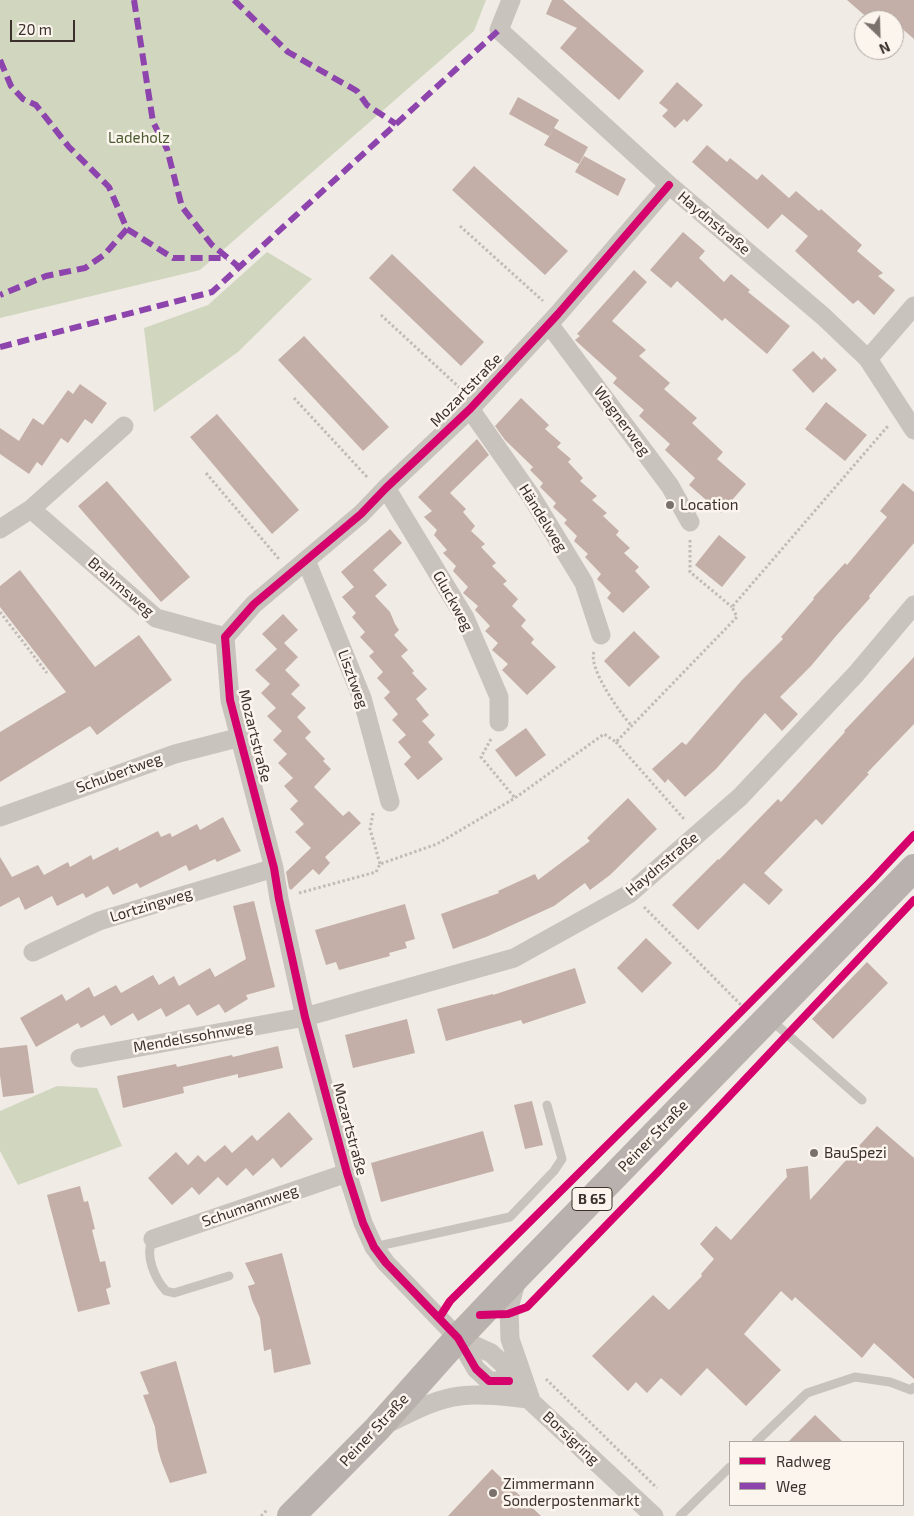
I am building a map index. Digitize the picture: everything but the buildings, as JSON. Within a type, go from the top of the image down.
[{"type":"main road","name":"Peiner Straße","points":[[291,1516],[377,1429],[518,1274],[914,868]]},
{"type":"street","name":"Haydnstraße","points":[[512,0],[498,30],[669,185],[824,317],[868,359],[914,430]]},
{"type":"street","name":"Mozartstraße","points":[[458,1338],[386,1263],[374,1247],[363,1223],[305,1017],[274,868],[230,700],[225,636],[254,604],[361,514],[473,406],[553,319],[669,185]]},
{"type":"street","points":[[868,359],[914,306]]},
{"type":"street","name":"Wagnerweg","points":[[553,319],[670,486],[690,522]]},
{"type":"street","name":"Händelweg","points":[[473,406],[584,583],[601,635]]},
{"type":"street","points":[[0,529],[31,509],[124,426]]},
{"type":"street","name":"Gluckweg","points":[[384,490],[465,618],[499,697],[499,722]]},
{"type":"street","name":"Brahmsweg","points":[[31,509],[156,618],[225,636]]},
{"type":"street","name":"Lisztweg","points":[[306,560],[362,698],[390,802]]},
{"type":"street","name":"Haydnstraße","points":[[305,1017],[514,958],[634,890],[740,797],[856,674],[914,605]]},
{"type":"street","name":"Schubertweg","points":[[0,817],[174,754],[241,737]]},
{"type":"street","name":"Lortzingweg","points":[[33,952],[99,921],[274,868]]},
{"type":"street","name":"Mendelssohnweg","points":[[80,1058],[305,1017]]},
{"type":"street","name":"Schumannweg","points":[[153,1239],[348,1173]]},
{"type":"street","points":[[377,1429],[426,1406],[459,1396],[530,1399],[510,1340],[509,1308],[518,1274]]},
{"type":"street","name":"Borsigring","points":[[458,1338],[491,1352],[504,1366],[509,1381],[530,1399],[645,1513]]},
{"type":"lane","points":[[769,1018],[862,1100]]},
{"type":"lane","points":[[374,1247],[510,1217],[554,1171],[562,1159],[547,1105]]},
{"type":"lane","points":[[153,1239],[150,1246],[151,1259],[156,1274],[166,1291],[174,1293],[229,1276]]},
{"type":"lane","points":[[757,1441],[807,1393],[855,1377],[890,1382],[912,1390],[914,1387]]},
{"type":"lane","points":[[682,1515],[729,1468]]},
{"type":"path","points":[[460,226],[553,319]]},
{"type":"path","points":[[294,398],[384,490]]},
{"type":"path","points":[[732,607],[901,410]]},
{"type":"path","points":[[206,473],[291,573]]},
{"type":"path","points":[[616,742],[737,617],[732,607],[690,572],[690,522]]},
{"type":"path","points":[[0,612],[47,673]]},
{"type":"path","points":[[601,635],[593,656],[598,676],[632,726]]},
{"type":"path","points":[[499,722],[481,757],[515,798]]},
{"type":"path","points":[[380,864],[437,844],[515,798],[604,734],[616,742],[698,834]]},
{"type":"path","points":[[279,899],[376,872],[380,864],[370,829],[373,812],[390,802]]},
{"type":"path","points":[[634,890],[647,912],[744,1008]]},
{"type":"path","points":[[540,1374],[682,1515]]},
{"type":"green space","name":"Ladeholz","points":[[0,0],[486,0],[474,31],[200,270],[0,318]]},
{"type":"green space","points":[[267,252],[312,279],[238,352],[154,412],[144,328],[208,305]]},
{"type":"green space","points":[[57,1086],[97,1088],[122,1146],[18,1185],[0,1151],[0,1111]]},
{"type":"marked path","points":[[134,0],[153,122],[167,149],[182,207],[212,245],[239,267]]},
{"type":"marked path","points":[[234,0],[288,52],[357,91],[367,105],[396,124]]},
{"type":"marked path","points":[[0,347],[212,292],[499,30]]},
{"type":"marked path","points":[[0,60],[11,86],[23,99],[36,105],[69,147],[109,187],[127,229],[104,255],[85,268],[46,276],[0,295]]},
{"type":"marked path","points":[[127,229],[173,258],[227,258]]},
{"type":"cycle path","points":[[509,1381],[489,1381],[476,1369],[458,1338],[386,1263],[374,1247],[363,1223],[347,1173],[305,1017],[274,868],[230,700],[225,637],[254,604],[361,514],[470,409],[558,314],[669,185]]},
{"type":"cycle path","points":[[439,1318],[450,1301],[699,1054],[872,880],[914,835]]},
{"type":"cycle path","points":[[480,1315],[508,1314],[527,1307],[657,1173],[914,900]]},
{"type":"place","name":"Location","points":[[670,505]]},
{"type":"place","name":"BauSpezi","points":[[814,1153]]},
{"type":"place","name":"Zimmermann Sonderpostenmarkt","points":[[493,1493]]}]
